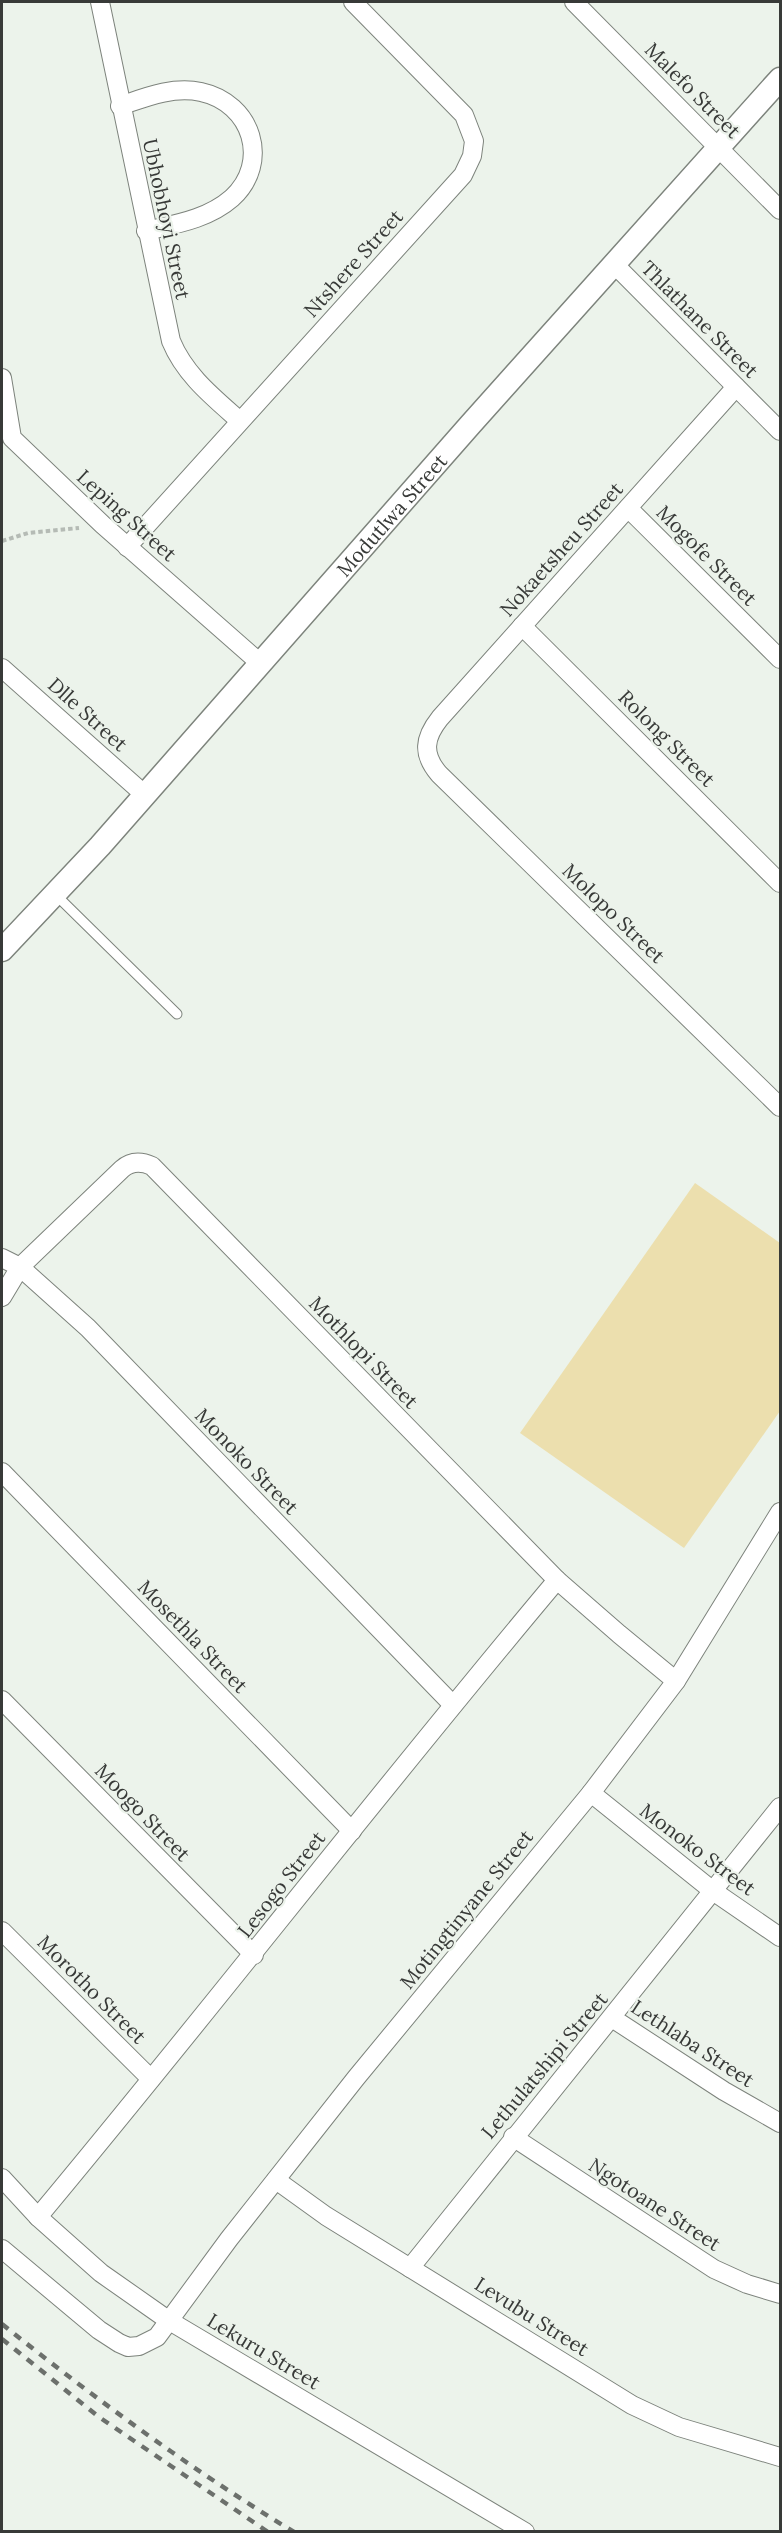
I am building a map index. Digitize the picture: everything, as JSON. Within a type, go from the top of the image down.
[{"type":"street","name":"Ubhobhoyi Street","points":[[100,2],[167,328],[175,351],[197,383],[240,421]]},
{"type":"street","name":"Ntshere Street","points":[[127,547],[463,175],[472,156],[474,141],[464,115],[352,2]]},
{"type":"street","name":"Malefo Street","points":[[574,2],[780,210]]},
{"type":"street","name":"Modutlwa Street","points":[[2,950],[145,795],[614,264],[780,80]]},
{"type":"street","points":[[120,106],[183,90],[213,96],[225,102],[242,118],[253,143],[252,168],[246,180],[231,198],[199,217],[146,231]]},
{"type":"street","name":"Thlathane Street","points":[[614,264],[780,430]]},
{"type":"street","name":"Leping Street","points":[[2,378],[7,443],[260,663]]},
{"type":"street","name":"Nokaetsheu Street","points":[[426,745],[433,727],[736,387]]},
{"type":"street","name":"Mogofe Street","points":[[627,508],[780,659]]},
{"type":"street","name":"Rolong Street","points":[[522,626],[780,883]]},
{"type":"street","name":"Dlle Street","points":[[2,668],[145,795]]},
{"type":"street","name":"Molopo Street","points":[[426,745],[429,760],[439,774],[780,1107]]},
{"type":"street","name":"Mothlopi Street","points":[[2,1297],[20,1267],[127,1165],[138,1162],[152,1166],[557,1580],[619,1635],[676,1681]]},
{"type":"street","name":"Monoko Street","points":[[2,1258],[20,1267],[88,1328],[453,1705]]},
{"type":"street","name":"Mosethla Street","points":[[2,1472],[352,1831]]},
{"type":"street","name":"Motingtinyane Street","points":[[168,2320],[356,2078],[591,1793],[676,1681],[780,1512]]},
{"type":"street","name":"Lesogo Street","points":[[38,2217],[254,1955],[453,1705],[557,1580]]},
{"type":"street","name":"Moogo Street","points":[[2,1700],[254,1955]]},
{"type":"street","name":"Monoko Street","points":[[591,1793],[713,1891],[780,1937]]},
{"type":"street","name":"Lethulatshipi Street","points":[[410,2268],[780,1807]]},
{"type":"street","name":"Morotho Street","points":[[2,1931],[151,2079]]},
{"type":"street","name":"Lethlaba Street","points":[[612,2018],[724,2091],[780,2123]]},
{"type":"street","name":"Ngotoane Street","points":[[513,2137],[714,2269],[780,2294]]},
{"type":"street","name":"Lekuru Street","points":[[2,2178],[38,2217],[101,2273],[168,2320],[525,2532]]},
{"type":"street","name":"Levubu Street","points":[[276,2180],[326,2216],[658,2418],[780,2457]]},
{"type":"street","points":[[2,2249],[99,2330],[128,2347],[147,2343],[157,2337],[168,2320]]},
{"type":"lane","points":[[54,893],[177,1014]]},
{"type":"path","points":[[2,541],[28,533],[103,525]]},
{"type":"shaded area","points":[[695,1183],[780,1243],[780,1411],[684,1548],[520,1433]]},
{"type":"railway","points":[[2,2324],[144,2432],[218,2484],[294,2532]]},
{"type":"railway","points":[[2,2339],[99,2417],[268,2532]]}]
